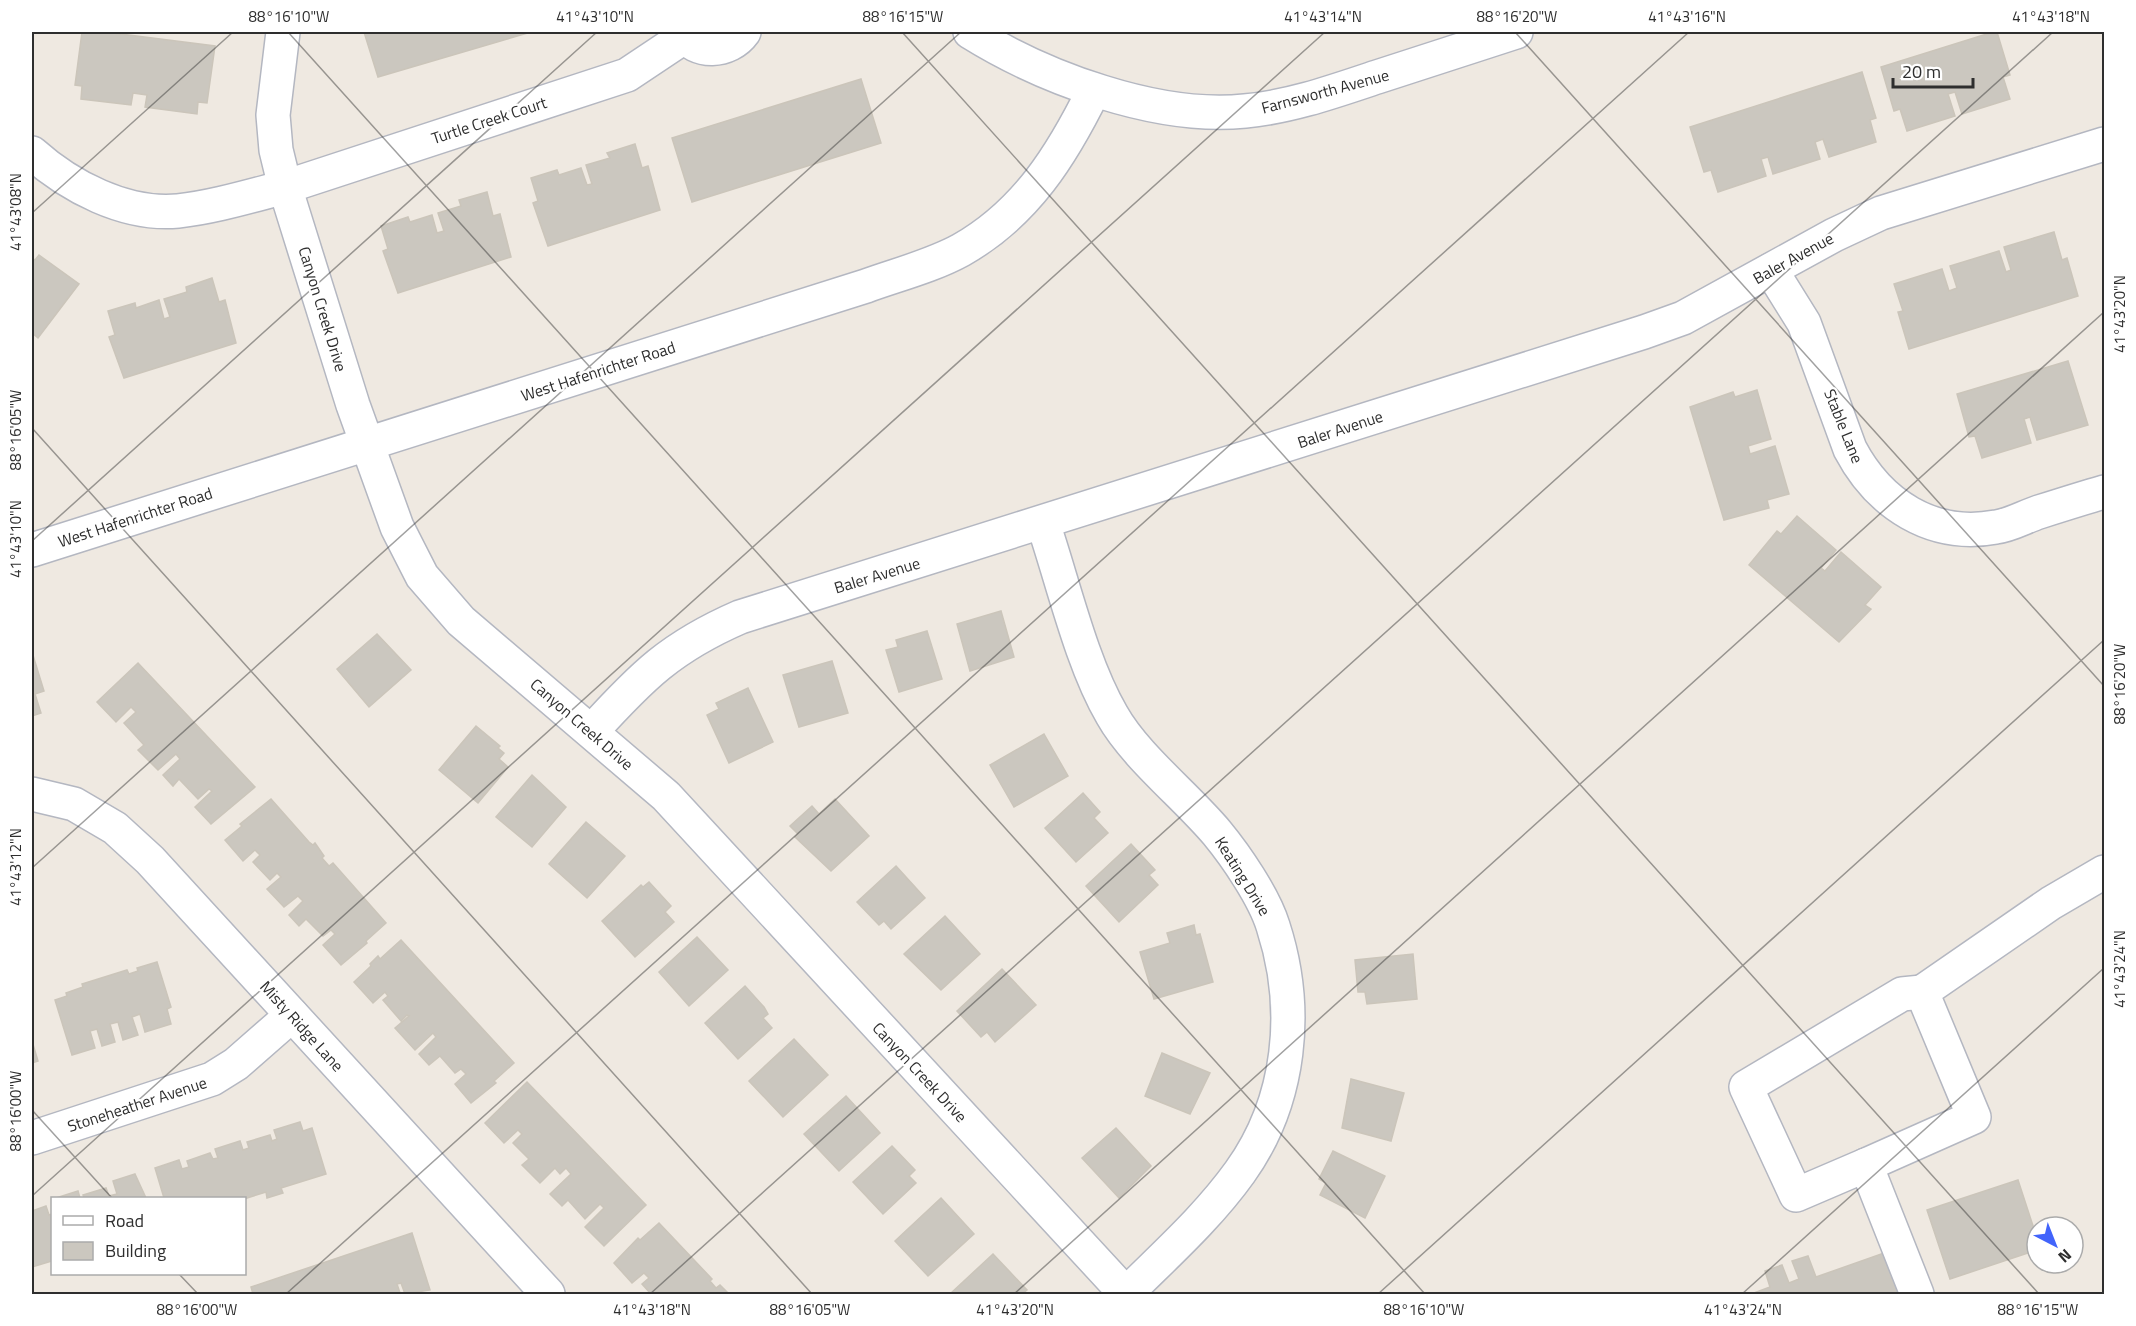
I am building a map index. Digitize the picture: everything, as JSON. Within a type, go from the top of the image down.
[{"type":"street","name":"Canyon Creek Drive","points":[[283,32],[273,115],[276,150],[285,186],[367,444],[398,527],[422,576],[461,621],[666,796],[1126,1294]]},
{"type":"street","name":"Turtle Creek Court","points":[[32,153],[53,171],[86,190],[139,208],[176,211],[240,199],[285,186],[627,75],[683,34],[695,45],[707,49],[720,48],[733,43],[744,32]]},
{"type":"street","name":"Farnsworth Avenue","points":[[970,32],[1053,76],[1094,90],[1161,105],[1213,113],[1247,111],[1334,92],[1516,32]]},
{"type":"street","name":"West Hafenrichter Road","points":[[32,550],[866,286],[959,251],[1023,203],[1050,170],[1094,90]]},
{"type":"street","name":"Baler Avenue","points":[[592,731],[654,666],[707,631],[740,617],[1644,332],[1683,318],[1834,235],[1881,213],[2104,144]]},
{"type":"street","name":"Stable Lane","points":[[1771,270],[1804,323],[1850,449],[1859,466],[1883,496],[1898,508],[1935,525],[1976,530],[2017,522],[2036,513],[2104,492]]},
{"type":"street","name":"Keating Drive","points":[[1043,523],[1096,684],[1113,717],[1218,834],[1250,882],[1273,924],[1284,976],[1288,1020],[1285,1070],[1269,1123],[1240,1171],[1210,1210],[1126,1294]]},
{"type":"street","name":"Misty Ridge Lane","points":[[32,794],[75,804],[115,828],[150,860],[546,1294]]},
{"type":"street","points":[[1922,992],[1974,1117],[1796,1195],[1746,1087],[1902,994],[1922,992],[2051,903],[2104,872]]},
{"type":"street","name":"Stoneheather Avenue","points":[[32,1138],[212,1079],[236,1064],[292,1015]]},
{"type":"street","points":[[1866,1165],[1917,1294]]},
{"type":"building","points":[[82,32],[105,32],[215,46],[207,103],[198,102],[197,114],[145,107],[147,95],[133,93],[131,105],[81,99],[82,86],[75,85]]},
{"type":"building","points":[[364,32],[531,32],[378,77]]},
{"type":"building","points":[[1997,32],[2010,75],[2003,77],[2010,99],[1962,114],[1955,92],[1948,94],[1955,116],[1907,131],[1900,109],[1894,111],[1881,67]]},
{"type":"building","points":[[1862,72],[1876,118],[1870,120],[1876,142],[1829,157],[1823,139],[1815,142],[1820,159],[1773,174],[1768,157],[1761,159],[1766,176],[1718,192],[1711,170],[1704,172],[1690,127]]},
{"type":"building","points":[[861,79],[881,143],[692,202],[672,138]]},
{"type":"building","points":[[635,144],[642,168],[648,166],[660,210],[548,246],[533,203],[538,201],[531,178],[557,170],[559,175],[581,168],[587,185],[592,184],[586,165],[610,158],[607,153]]},
{"type":"building","points":[[487,192],[493,216],[500,214],[511,257],[398,293],[383,251],[388,249],[381,226],[408,217],[410,222],[432,215],[437,233],[444,231],[438,213],[461,206],[459,200]]},
{"type":"building","points":[[2054,232],[2062,260],[2067,258],[2078,296],[1909,349],[1898,312],[1903,311],[1894,284],[1942,269],[1949,291],[1957,288],[1950,266],[1999,251],[2006,272],[2011,270],[2004,247]]},
{"type":"building","points":[[39,255],[79,284],[38,338],[32,333],[32,258],[35,260]]},
{"type":"building","points":[[212,278],[219,302],[225,300],[236,343],[124,378],[109,337],[115,335],[108,311],[135,303],[136,308],[159,300],[164,319],[170,317],[164,299],[187,292],[186,287]]},
{"type":"building","points":[[2068,361],[2088,425],[2037,440],[2030,417],[2024,419],[2031,443],[1982,458],[1975,436],[1969,437],[1957,394]]},
{"type":"building","points":[[1757,390],[1771,439],[1748,446],[1750,454],[1775,446],[1789,494],[1767,500],[1769,508],[1724,520],[1690,407],[1733,392],[1735,397]]},
{"type":"building","points":[[1797,516],[1836,550],[1821,568],[1825,571],[1841,552],[1881,587],[1865,605],[1871,609],[1839,642],[1749,565],[1777,531],[1781,534]]},
{"type":"building","points":[[1001,611],[1014,657],[970,671],[957,624]]},
{"type":"building","points":[[927,631],[942,679],[899,692],[886,650],[898,647],[896,640]]},
{"type":"building","points":[[377,634],[411,670],[369,707],[337,669]]},
{"type":"building","points":[[32,652],[44,691],[35,694],[41,713],[32,716]]},
{"type":"building","points":[[832,661],[848,713],[799,727],[783,675]]},
{"type":"building","points":[[138,663],[255,787],[211,824],[195,807],[212,791],[209,789],[198,799],[179,779],[173,786],[163,775],[180,759],[176,754],[158,770],[138,750],[144,745],[124,723],[136,712],[131,707],[116,722],[97,702]]},
{"type":"building","points":[[748,688],[773,742],[729,763],[707,715],[719,709],[716,703]]},
{"type":"building","points":[[476,726],[500,746],[498,748],[504,753],[499,759],[508,767],[478,803],[439,770]]},
{"type":"building","points":[[1044,734],[1068,776],[1014,807],[990,765]]},
{"type":"building","points":[[532,775],[566,807],[532,847],[496,817]]},
{"type":"building","points":[[1083,793],[1100,812],[1094,818],[1108,833],[1076,862],[1045,828]]},
{"type":"building","points":[[271,799],[309,842],[313,845],[315,843],[324,856],[322,858],[329,866],[333,863],[386,923],[341,965],[323,945],[335,934],[331,930],[323,936],[306,919],[299,926],[289,915],[303,901],[298,896],[284,907],[267,889],[281,877],[277,873],[270,880],[253,862],[260,855],[255,850],[243,861],[225,840],[242,826],[240,824]]},
{"type":"building","points":[[835,799],[869,836],[831,871],[795,837],[798,834],[790,826],[812,806],[819,814]]},
{"type":"building","points":[[586,822],[625,856],[587,898],[549,864]]},
{"type":"building","points":[[1131,844],[1155,870],[1149,875],[1158,885],[1119,922],[1086,886]]},
{"type":"building","points":[[896,866],[925,898],[891,929],[884,921],[879,925],[857,902]]},
{"type":"building","points":[[649,882],[671,906],[665,912],[674,922],[635,957],[602,921],[641,885],[643,887]]},
{"type":"building","points":[[945,916],[980,954],[941,990],[904,954]]},
{"type":"building","points":[[1194,925],[1196,935],[1200,934],[1213,982],[1154,999],[1140,952],[1170,943],[1167,933]]},
{"type":"building","points":[[697,937],[728,970],[689,1006],[659,972]]},
{"type":"building","points":[[401,940],[514,1063],[494,1081],[496,1083],[471,1103],[455,1084],[466,1074],[461,1069],[455,1073],[440,1056],[429,1065],[419,1054],[436,1037],[433,1033],[415,1050],[395,1028],[409,1016],[407,1015],[401,1021],[383,1000],[388,996],[385,992],[373,1003],[354,982],[378,956],[380,959]]},
{"type":"building","points":[[1413,954],[1417,999],[1367,1004],[1365,992],[1358,992],[1355,960]]},
{"type":"building","points":[[157,962],[171,1007],[167,1009],[171,1024],[145,1032],[140,1014],[132,1017],[138,1035],[123,1040],[118,1022],[110,1024],[115,1042],[102,1046],[97,1029],[90,1031],[95,1048],[72,1055],[55,1000],[83,987],[82,984],[127,970],[129,974],[138,971],[137,968]]},
{"type":"building","points":[[1002,969],[1036,1005],[995,1042],[987,1032],[981,1037],[957,1011]]},
{"type":"building","points":[[745,986],[764,1007],[768,1014],[763,1018],[772,1028],[738,1059],[705,1023]]},
{"type":"building","points":[[794,1039],[828,1075],[783,1117],[749,1081]]},
{"type":"building","points":[[32,1041],[38,1061],[32,1063]]},
{"type":"building","points":[[1162,1053],[1210,1073],[1190,1114],[1145,1096]]},
{"type":"building","points":[[1351,1079],[1404,1093],[1391,1141],[1342,1128]]},
{"type":"building","points":[[527,1082],[646,1205],[604,1246],[585,1227],[604,1208],[600,1204],[585,1219],[568,1200],[562,1206],[550,1194],[571,1174],[566,1168],[560,1174],[555,1168],[540,1183],[522,1165],[529,1159],[513,1143],[522,1134],[518,1130],[504,1143],[485,1123]]},
{"type":"building","points":[[846,1096],[880,1133],[839,1171],[804,1134]]},
{"type":"building","points":[[300,1122],[303,1131],[312,1128],[326,1174],[281,1188],[283,1193],[267,1198],[266,1192],[246,1198],[164,1197],[155,1168],[179,1160],[182,1169],[189,1167],[187,1161],[210,1153],[213,1159],[218,1158],[215,1149],[240,1141],[243,1150],[249,1148],[247,1142],[270,1135],[272,1141],[277,1139],[274,1130]]},
{"type":"building","points":[[1116,1128],[1151,1166],[1119,1198],[1082,1158]]},
{"type":"building","points":[[892,1146],[915,1170],[909,1176],[916,1183],[883,1214],[853,1182]]},
{"type":"building","points":[[1333,1151],[1385,1176],[1365,1218],[1320,1195],[1326,1183],[1319,1179]]},
{"type":"building","points":[[135,1174],[146,1197],[84,1197],[83,1195],[106,1188],[109,1196],[117,1194],[113,1181]]},
{"type":"building","points":[[2018,1180],[2029,1215],[2025,1215],[2025,1254],[1950,1279],[1927,1210]]},
{"type":"building","points":[[78,1191],[80,1197],[59,1197]]},
{"type":"building","points":[[941,1198],[974,1234],[928,1276],[895,1241]]},
{"type":"building","points":[[46,1206],[49,1215],[51,1214],[51,1261],[32,1267],[32,1211]]},
{"type":"building","points":[[659,1223],[712,1279],[710,1281],[716,1288],[720,1285],[729,1294],[651,1294],[642,1284],[649,1278],[644,1273],[632,1283],[614,1263],[638,1238],[640,1240]]},
{"type":"building","points":[[412,1233],[430,1290],[405,1294],[401,1283],[397,1284],[400,1293],[397,1294],[253,1294],[251,1287]]},
{"type":"building","points":[[1887,1252],[1902,1294],[1754,1293],[1770,1287],[1765,1271],[1782,1265],[1789,1283],[1799,1279],[1792,1261],[1808,1256],[1816,1277]]},
{"type":"building","points":[[993,1254],[1027,1290],[1022,1294],[950,1294]]}]
